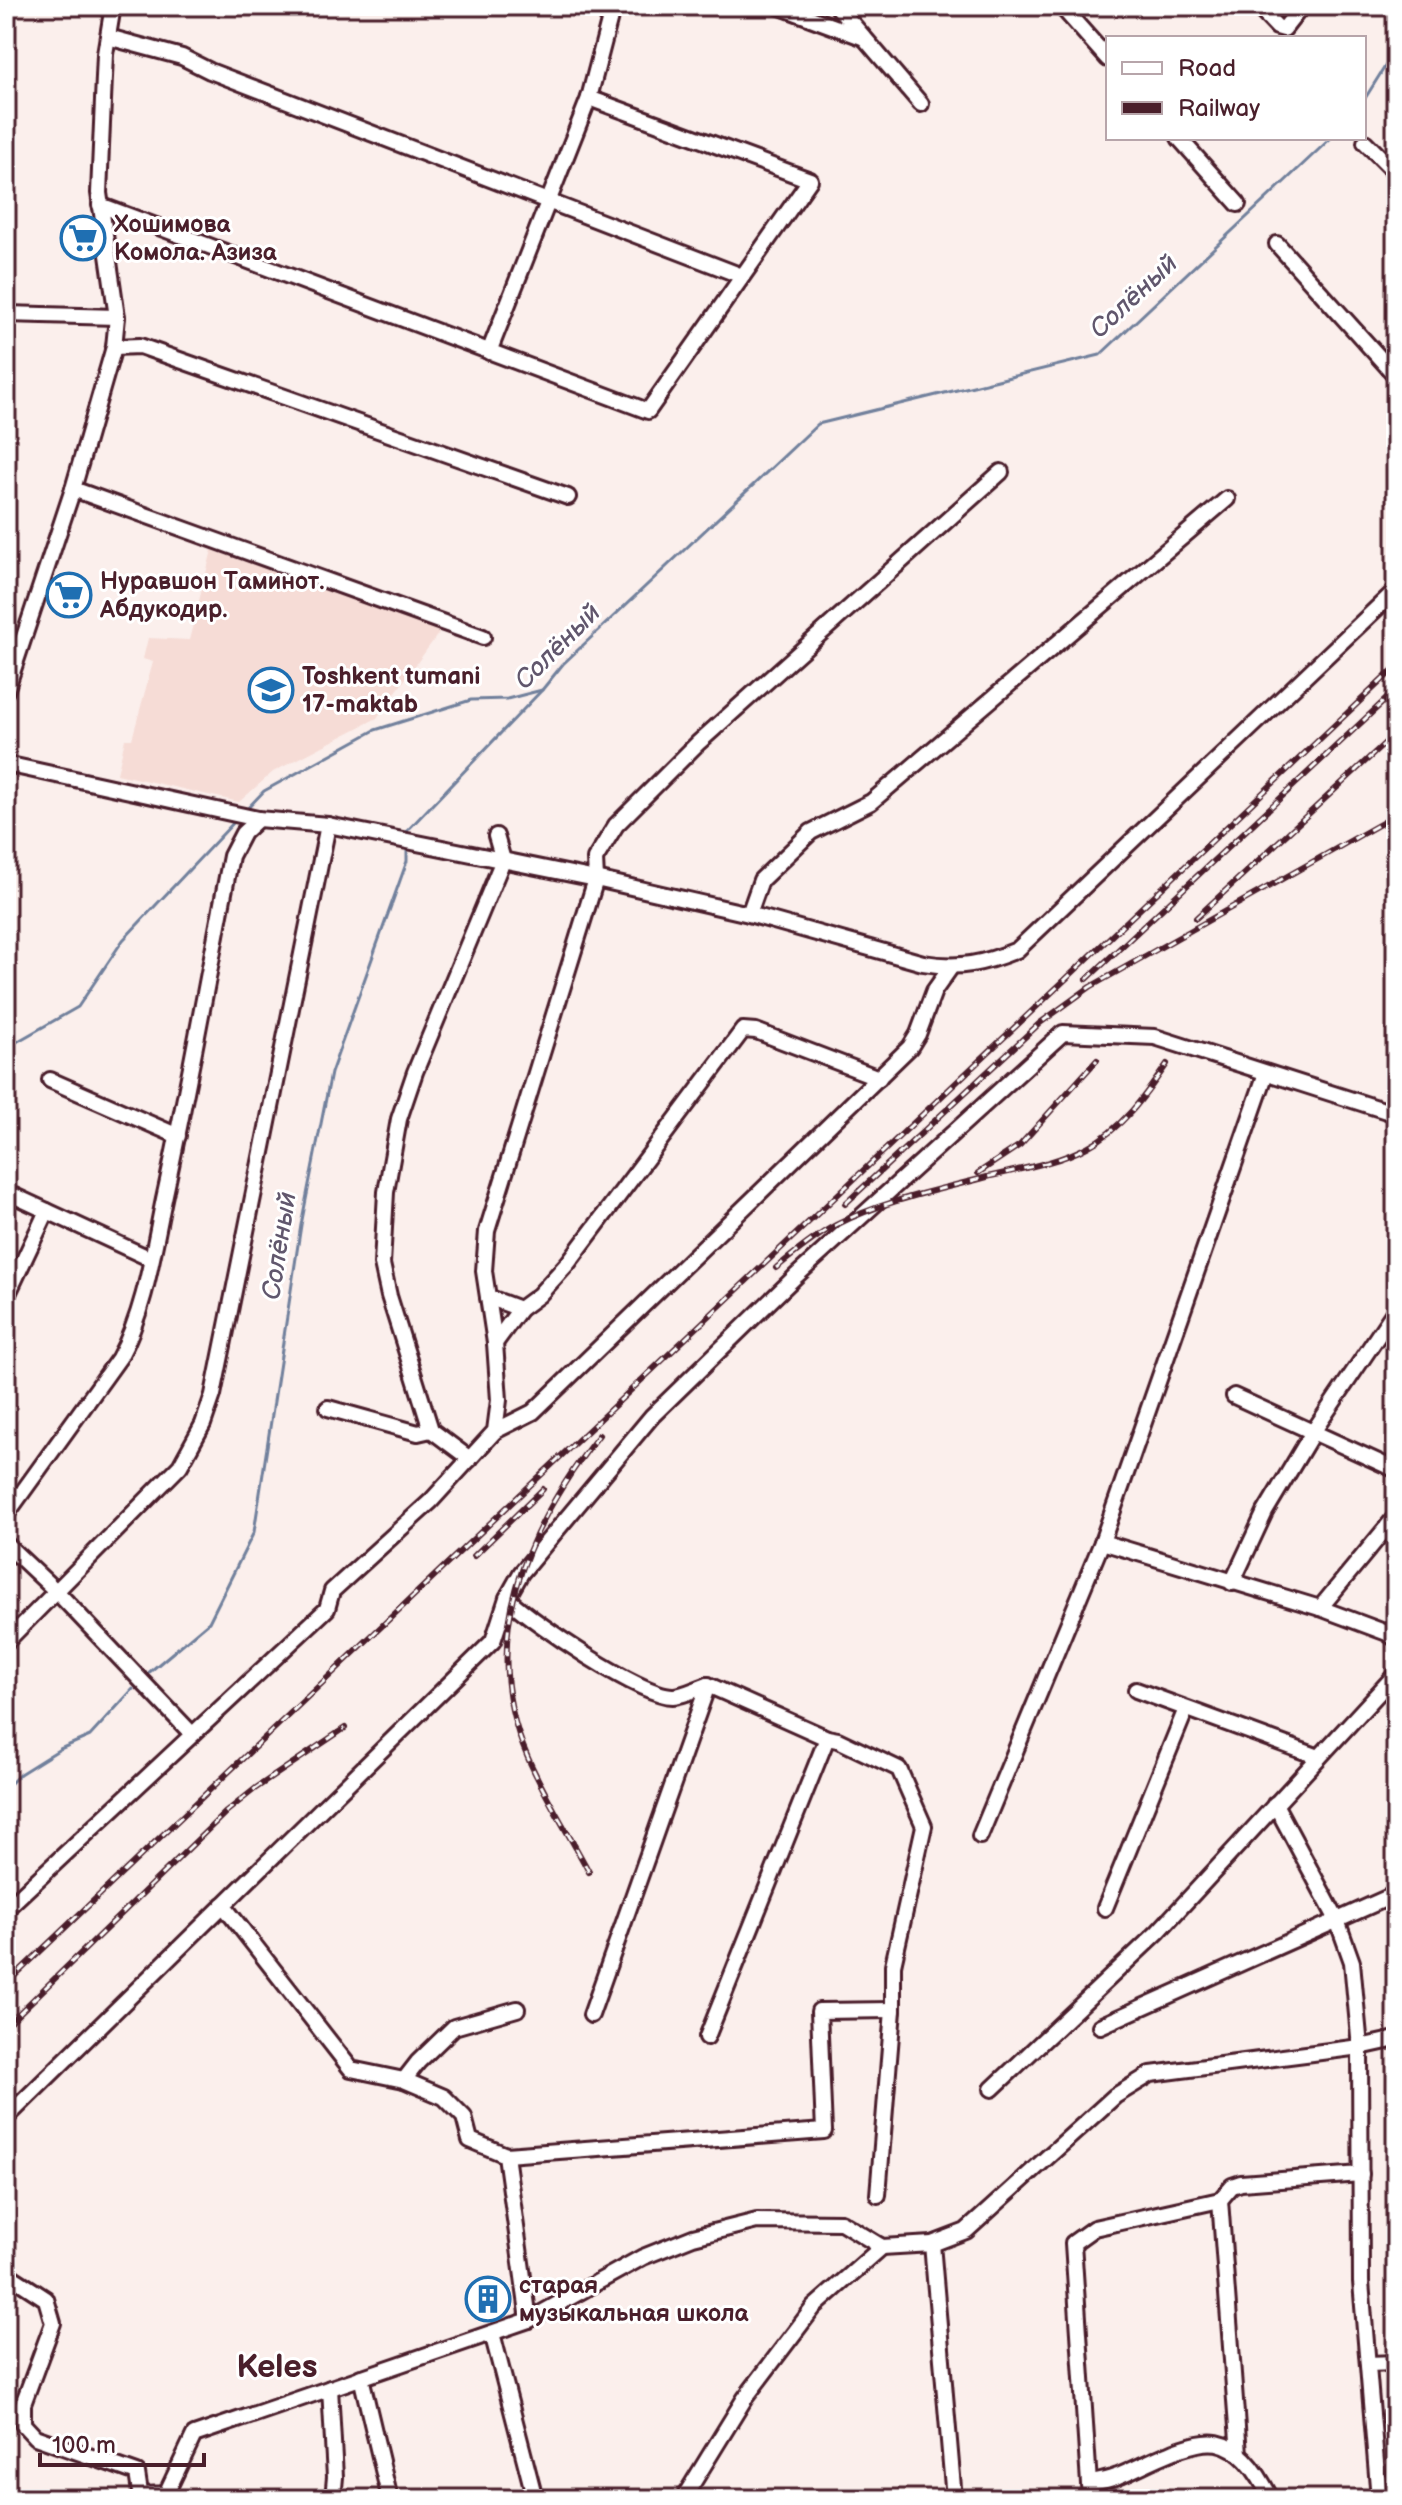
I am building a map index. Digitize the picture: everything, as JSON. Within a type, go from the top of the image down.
[{"type":"street","points":[[6,691],[73,489],[114,347],[117,317],[100,205],[108,37],[113,6]]},
{"type":"street","points":[[489,352],[589,98],[613,6]]},
{"type":"street","points":[[778,6],[862,37]]},
{"type":"street","points":[[837,6],[921,104]]},
{"type":"street","points":[[1061,6],[1106,57]]},
{"type":"street","points":[[1257,6],[1277,27],[1284,29],[1302,6]]},
{"type":"street","points":[[108,37],[182,57],[210,71],[742,276]]},
{"type":"street","points":[[100,205],[648,411],[810,180],[589,98]]},
{"type":"street","points":[[1181,140],[1238,204]]},
{"type":"street","points":[[1365,142],[1396,173]]},
{"type":"street","points":[[1277,244],[1396,376]]},
{"type":"street","points":[[6,314],[117,317]]},
{"type":"street","points":[[114,347],[140,346],[568,497]]},
{"type":"street","points":[[495,1431],[499,1400],[495,1343],[484,1271],[487,1231],[596,879],[595,859],[616,825],[698,743],[1001,472]]},
{"type":"street","points":[[73,489],[483,637]]},
{"type":"street","points":[[749,914],[761,880],[811,832],[871,802],[1227,499]]},
{"type":"street","points":[[6,764],[253,818],[328,825],[596,879],[749,914],[923,963],[951,967],[989,962],[1017,950],[1396,590]]},
{"type":"street","points":[[6,1515],[131,1337],[178,1136],[231,856],[253,818]]},
{"type":"street","points":[[6,1642],[180,1466],[203,1424],[213,1395],[328,825]]},
{"type":"street","points":[[470,1459],[431,1430],[382,1264],[386,1192],[399,1119],[415,1072],[503,860],[496,836]]},
{"type":"street","points":[[6,1909],[327,1609],[332,1591],[431,1501],[495,1431],[533,1412],[879,1078],[910,1047],[934,991],[951,967]]},
{"type":"street","points":[[495,1343],[520,1309],[539,1295],[568,1263],[743,1030],[756,1031],[879,1078]]},
{"type":"street","points":[[6,2118],[493,1641],[507,1598],[521,1573],[652,1416],[796,1276],[1063,1033],[1155,1037],[1396,1114]]},
{"type":"street","points":[[980,1836],[1102,1542],[1266,1073]]},
{"type":"street","points":[[50,1080],[178,1136]]},
{"type":"street","points":[[6,1192],[151,1259]]},
{"type":"street","points":[[6,1298],[47,1211]]},
{"type":"street","points":[[488,1297],[520,1309]]},
{"type":"street","points":[[1232,1583],[1265,1512],[1313,1432],[1396,1309]]},
{"type":"street","points":[[1234,1396],[1396,1470]]},
{"type":"street","points":[[328,1408],[418,1433],[431,1430]]},
{"type":"street","points":[[1320,1608],[1396,1516]]},
{"type":"street","points":[[1102,1542],[1320,1608],[1396,1639]]},
{"type":"street","points":[[6,1544],[57,1592],[192,1734]]},
{"type":"street","points":[[507,1598],[584,1654],[630,1681],[672,1696],[708,1685],[899,1769],[924,1826],[893,1965],[893,2010],[878,2195]]},
{"type":"street","points":[[992,2089],[1158,1932],[1319,1757],[1394,1681]]},
{"type":"street","points":[[591,2015],[708,1685]]},
{"type":"street","points":[[1136,1690],[1319,1757]]},
{"type":"street","points":[[1105,1908],[1186,1709]]},
{"type":"street","points":[[707,2037],[827,1738]]},
{"type":"street","points":[[1275,1804],[1337,1920],[1352,1962],[1360,2047],[1361,2282],[1379,2499]]},
{"type":"street","points":[[1100,2026],[1396,1894]]},
{"type":"street","points":[[223,1905],[351,2069],[404,2080],[444,2097],[464,2117],[470,2140],[506,2155],[824,2131],[819,2011],[893,2010]]},
{"type":"street","points":[[404,2080],[454,2027],[517,2009]]},
{"type":"street","points":[[6,2273],[46,2299],[53,2323],[23,2404],[23,2424],[35,2437],[137,2473],[142,2497],[166,2494],[194,2435],[529,2320],[643,2257],[693,2237],[757,2221],[841,2222],[882,2247],[932,2244],[966,2231],[1115,2096],[1151,2074],[1360,2047],[1396,2039]]},
{"type":"street","points":[[506,2155],[529,2320]]},
{"type":"street","points":[[1271,2499],[1239,2454],[1217,2443],[1192,2446],[1115,2477],[1089,2491],[1073,2243],[1094,2228],[1220,2200],[1232,2186],[1241,2183],[1361,2174]]},
{"type":"street","points":[[1220,2200],[1239,2454]]},
{"type":"street","points":[[932,2244],[954,2499]]},
{"type":"street","points":[[683,2499],[745,2398],[814,2307],[882,2247]]},
{"type":"street","points":[[492,2333],[535,2499]]},
{"type":"street","points":[[1368,2364],[1396,2363]]},
{"type":"street","points":[[361,2377],[390,2499]]},
{"type":"street","points":[[330,2388],[335,2477],[333,2499]]},
{"type":"shaded area","name":"Toshkent tumani 17-maktab","points":[[212,550],[441,630],[377,718],[273,772],[239,802],[117,774],[125,739],[132,739],[153,662],[143,659],[148,638],[189,640]]},
{"type":"waterway","name":"Солёный","points":[[1366,97],[1396,49]]},
{"type":"waterway","name":"Солёный","points":[[407,837],[406,832],[542,690],[563,664],[818,424],[1100,355],[1329,140]]},
{"type":"waterway","points":[[244,812],[264,791],[375,730],[471,700],[507,699],[542,690]]},
{"type":"waterway","points":[[6,1048],[78,1007],[123,940],[236,820]]},
{"type":"waterway","name":"Солёный","points":[[146,1675],[209,1622],[254,1532],[301,1225],[331,1073],[407,861],[407,844]]},
{"type":"waterway","name":"Солёный","points":[[6,1788],[20,1774],[60,1749],[90,1736],[133,1689]]},
{"type":"railway","points":[[6,1984],[1396,667]]},
{"type":"railway","points":[[1087,979],[1396,690]]},
{"type":"railway","points":[[1196,918],[1396,733]]},
{"type":"railway","points":[[845,1204],[1040,1023],[1090,987],[1396,815]]},
{"type":"railway","points":[[978,1173],[1020,1145],[1097,1060]]},
{"type":"railway","points":[[776,1268],[828,1229],[872,1209],[1051,1161],[1087,1147],[1122,1121],[1167,1064]]},
{"type":"railway","points":[[589,1872],[528,1758],[513,1715],[507,1672],[508,1629],[517,1588],[531,1547],[550,1508],[599,1435]]},
{"type":"railway","points":[[474,1556],[543,1489]]},
{"type":"railway","points":[[6,2026],[226,1812],[345,1728]]},
{"type":"place","name":"Хошимова Комола. Азиза","points":[[83,238]]},
{"type":"place","name":"Нуравшон Таминот. Абдукодир.","points":[[69,595]]},
{"type":"place","name":"Toshkent tumani 17-maktab","points":[[271,690]]},
{"type":"place","name":"старая музыкальная школа","points":[[488,2299]]},
{"type":"district","name":"Keles","points":[[277,2367]]}]
